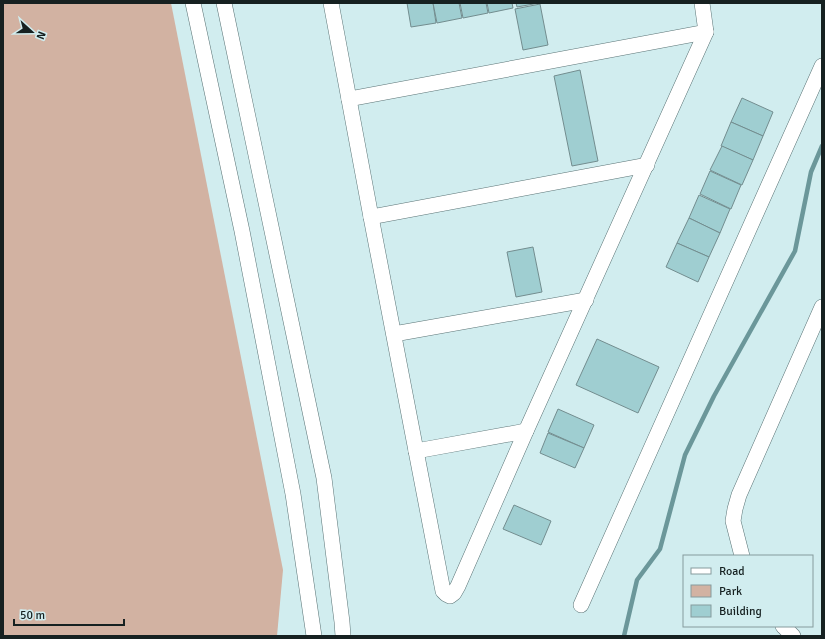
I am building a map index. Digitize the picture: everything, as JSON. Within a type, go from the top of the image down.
[{"type":"street","points":[[193,3],[243,239],[293,494],[314,636]]},
{"type":"street","points":[[224,3],[324,478],[343,636]]},
{"type":"street","points":[[331,3],[444,591],[450,596],[454,593],[458,586],[526,431],[706,32],[702,3]]},
{"type":"street","points":[[349,100],[706,32]]},
{"type":"street","points":[[581,605],[822,66]]},
{"type":"street","points":[[371,217],[646,165]]},
{"type":"street","points":[[394,334],[586,300]]},
{"type":"street","points":[[742,555],[733,521],[739,495],[822,307]]},
{"type":"street","points":[[416,451],[526,431]]},
{"type":"street","points":[[785,627],[793,636]]},
{"type":"green space","points":[[3,3],[171,3],[283,570],[277,636],[3,636]]},
{"type":"building","points":[[407,3],[433,3],[436,23],[411,27]]},
{"type":"building","points":[[433,3],[459,3],[462,18],[437,23]]},
{"type":"building","points":[[460,3],[486,3],[488,13],[463,18]]},
{"type":"building","points":[[487,3],[512,3],[513,8],[489,13]]},
{"type":"building","points":[[516,3],[539,3],[517,7]]},
{"type":"building","points":[[540,4],[548,45],[523,50],[515,9]]},
{"type":"building","points":[[580,70],[598,161],[572,166],[554,76]]},
{"type":"building","points":[[742,98],[773,112],[763,136],[731,122]]},
{"type":"building","points":[[731,122],[763,136],[753,160],[721,146]]},
{"type":"building","points":[[722,146],[753,160],[742,185],[710,170]]},
{"type":"building","points":[[710,171],[741,185],[731,209],[700,194]]},
{"type":"building","points":[[699,195],[730,209],[720,233],[689,218]]},
{"type":"building","points":[[689,218],[720,233],[709,257],[677,243]]},
{"type":"building","points":[[677,243],[709,257],[698,282],[666,267]]},
{"type":"building","points":[[533,247],[542,292],[516,297],[507,252]]},
{"type":"building","points":[[597,339],[659,367],[638,413],[576,385]]},
{"type":"building","points":[[558,409],[594,425],[584,448],[548,432]]},
{"type":"building","points":[[548,433],[584,448],[575,468],[540,453]]},
{"type":"building","points":[[514,505],[551,521],[541,545],[503,529]]},
{"type":"waterway","points":[[624,636],[637,580],[660,549],[685,455],[714,396],[795,251],[811,172],[822,146]]}]
